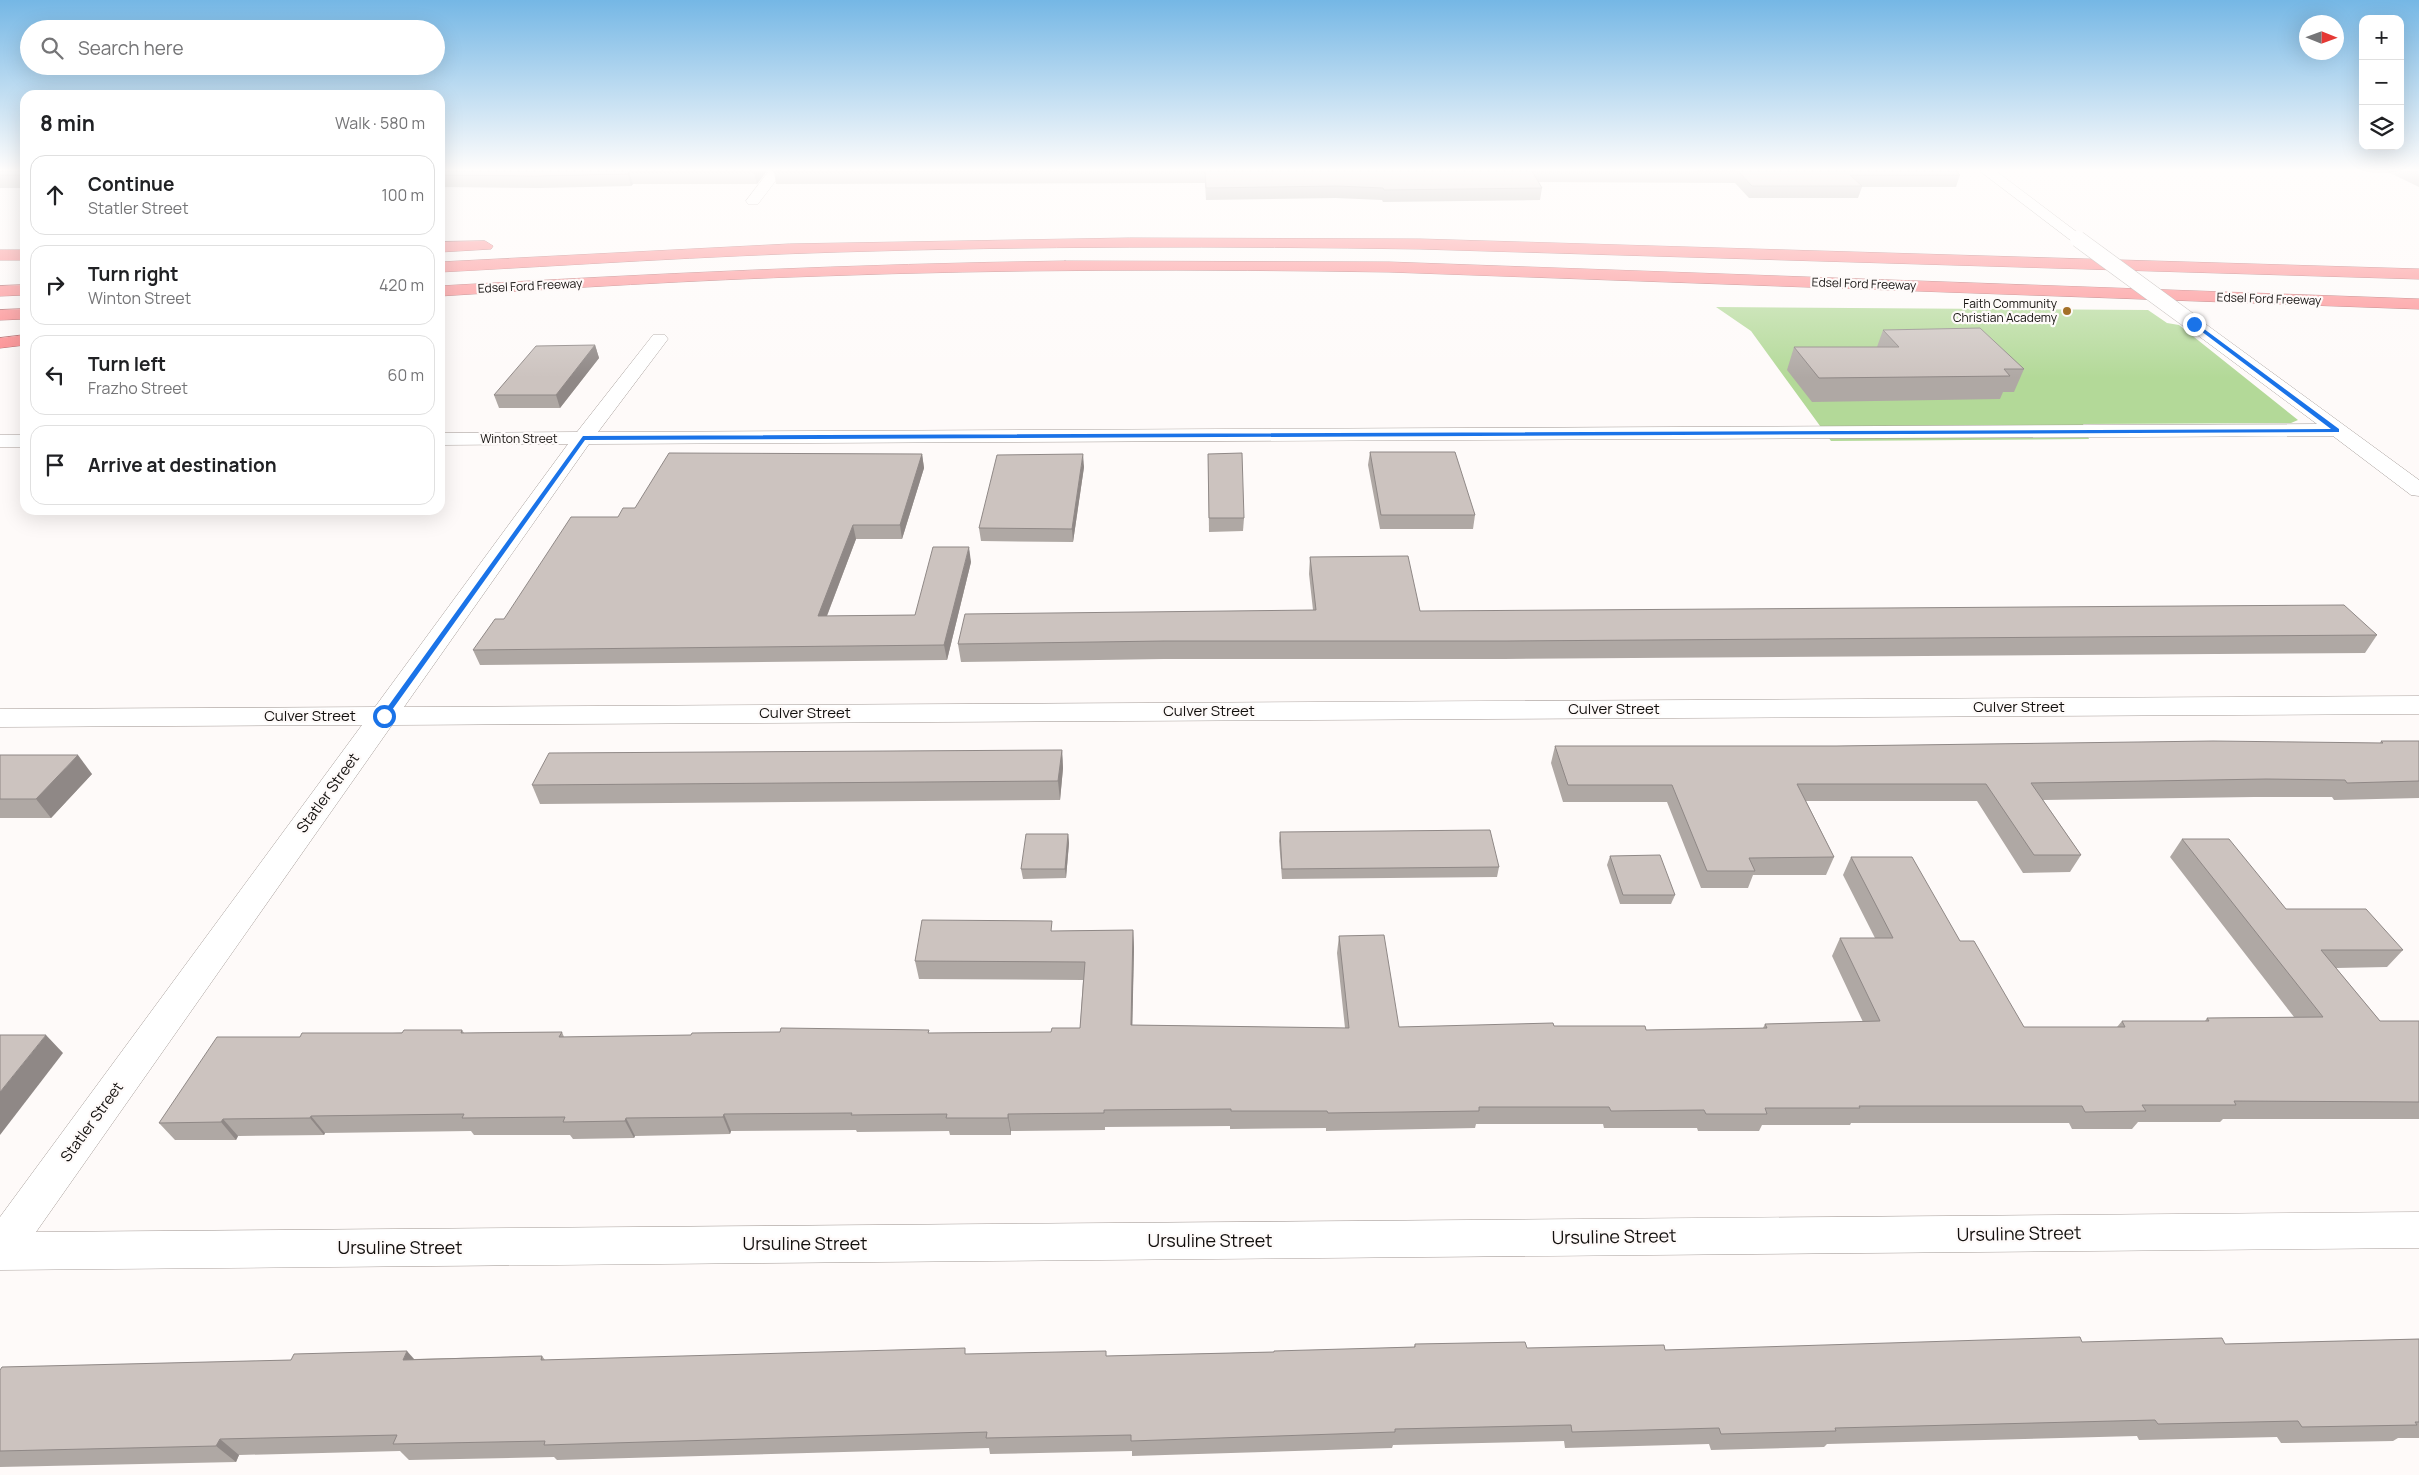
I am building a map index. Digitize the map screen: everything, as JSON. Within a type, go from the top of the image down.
[{"type":"highway","points":[[560,245],[800,240]]},
{"type":"highway","points":[[1249,240],[1281,242]]},
{"type":"highway","name":"Edsel Ford Freeway","points":[[445,267],[836,247],[1079,242],[1281,242],[1450,245],[2419,274]]},
{"type":"highway","points":[[445,247],[500,246]]},
{"type":"highway","points":[[0,255],[20,255]]},
{"type":"highway","points":[[445,302],[703,285],[917,276],[1091,265]]},
{"type":"highway","name":"Edsel Ford Freeway","points":[[445,291],[740,274],[1091,265],[1389,267],[2419,305]]},
{"type":"highway","points":[[0,291],[20,290]]},
{"type":"highway","points":[[0,315],[20,314]]},
{"type":"highway","points":[[0,342],[20,340]]},
{"type":"street","points":[[2080,240],[2419,490]]},
{"type":"street","name":"Statler Street","points":[[0,1250],[583,438],[659,339]]},
{"type":"street","name":"Winton Street","points":[[445,439],[2337,430]]},
{"type":"street","points":[[0,441],[20,441]]},
{"type":"street","name":"Culver Street","points":[[0,718],[2419,705]]},
{"type":"street","name":"Ursuline Street","points":[[0,1250],[2419,1230]]},
{"type":"green space","points":[[1716,307],[2148,310],[2167,323],[2179,325],[2298,420],[2291,423],[2083,424],[2089,439],[1831,441],[1751,331]]},
{"type":"building","points":[[1980,328],[2024,369],[2004,369],[2010,376],[1819,378],[1794,347],[1899,347],[1883,330]]},
{"type":"building","points":[[595,345],[556,395],[494,395],[536,346]]},
{"type":"building","points":[[1370,452],[1455,452],[1475,515],[1381,515]]},
{"type":"building","points":[[669,453],[922,454],[900,525],[853,525],[818,616],[915,615],[933,547],[969,547],[944,645],[473,650],[495,619],[504,619],[571,517],[618,517],[623,508],[635,508]]},
{"type":"building","points":[[1242,453],[1244,518],[1209,518],[1208,454]]},
{"type":"building","points":[[1083,454],[1072,529],[979,528],[997,455]]},
{"type":"building","points":[[1408,556],[1420,611],[2344,605],[2377,635],[1507,641],[1164,641],[958,644],[965,614],[1316,610],[1310,557]]},
{"type":"building","points":[[2213,741],[2383,743],[2381,741],[2419,741],[2419,781],[2347,783],[2345,780],[2266,779],[2031,783],[2081,855],[2034,855],[1986,784],[1797,784],[1834,857],[1749,858],[1755,871],[1707,871],[1672,785],[1568,785],[1555,746],[1836,746]]},
{"type":"building","points":[[1062,750],[1058,781],[532,785],[549,753]]},
{"type":"building","points":[[0,755],[78,755],[36,799],[0,799]]},
{"type":"building","points":[[1490,830],[1499,867],[1282,869],[1280,832]]},
{"type":"building","points":[[1026,834],[1068,834],[1065,869],[1021,869]]},
{"type":"building","points":[[2182,839],[2229,839],[2286,909],[2366,909],[2403,950],[2321,950],[2380,1021],[2419,1021],[2419,1102],[2234,1101],[2236,1105],[2142,1105],[2146,1111],[2085,1112],[2082,1106],[1765,1108],[1767,1114],[1706,1114],[1704,1110],[1611,1111],[1609,1107],[1479,1107],[1479,1111],[1328,1113],[1327,1111],[1231,1111],[1231,1109],[1104,1110],[1104,1113],[1008,1114],[1008,1118],[946,1118],[947,1114],[724,1114],[723,1117],[626,1118],[625,1121],[563,1122],[565,1117],[462,1118],[464,1114],[311,1116],[310,1118],[223,1119],[221,1122],[159,1123],[217,1037],[300,1037],[302,1033],[402,1033],[404,1030],[462,1030],[461,1033],[562,1032],[559,1037],[780,1032],[781,1028],[929,1030],[928,1033],[1051,1032],[1052,1028],[1080,1028],[1085,962],[915,961],[922,920],[1052,921],[1051,931],[1133,930],[1131,1025],[1349,1028],[1339,936],[1384,935],[1399,1027],[1553,1023],[1554,1026],[1645,1026],[1646,1030],[1767,1028],[1765,1024],[1880,1021],[1840,938],[1893,938],[1851,857],[1912,857],[1960,941],[1974,941],[2024,1027],[2125,1027],[2122,1021],[2209,1021],[2207,1018],[2323,1017]]},
{"type":"building","points":[[1660,855],[1675,895],[1623,895],[1610,856]]},
{"type":"building","points":[[0,1035],[46,1035],[0,1092]]},
{"type":"building","points":[[2080,1337],[2082,1342],[2222,1338],[2225,1344],[2419,1339],[2419,1422],[2415,1422],[2417,1425],[2302,1427],[2298,1421],[2158,1424],[2155,1420],[1835,1428],[1836,1431],[1721,1434],[1719,1428],[1572,1432],[1571,1425],[1395,1429],[1395,1432],[1131,1441],[1131,1435],[986,1438],[987,1432],[544,1445],[545,1441],[393,1444],[397,1435],[220,1439],[216,1446],[0,1451],[0,1370],[2,1367],[291,1360],[294,1354],[407,1351],[403,1360],[542,1356],[541,1360],[965,1348],[965,1354],[1106,1351],[1106,1356],[1415,1347],[1415,1344],[1525,1342],[1527,1348],[1664,1345],[1665,1350]]},
{"type":"place","name":"Faith Community Christian Academy","points":[[2067,311]]},
{"type":"route","points":[[384,716],[583,438],[2337,430],[2194,324]]}]
